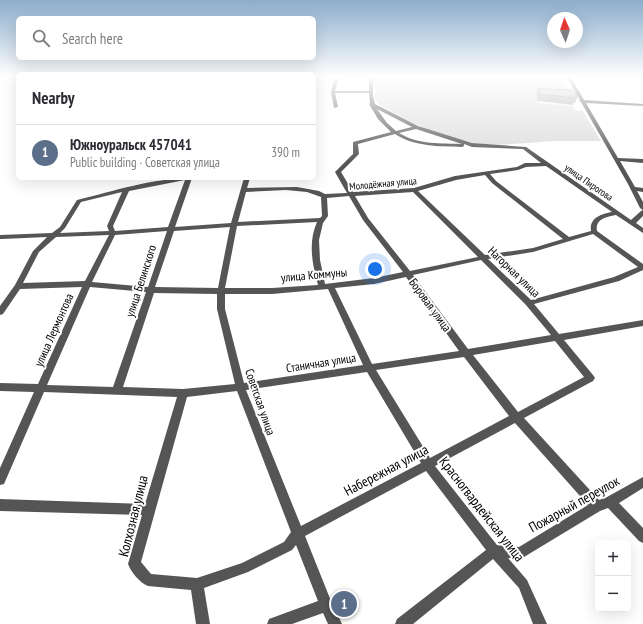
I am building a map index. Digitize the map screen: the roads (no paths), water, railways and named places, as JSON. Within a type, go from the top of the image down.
[{"type":"street","points":[[372,105],[379,118],[402,138],[423,143],[472,145]]},
{"type":"street","points":[[373,105],[416,127],[472,145]]},
{"type":"street","points":[[584,105],[633,188],[643,208]]},
{"type":"street","points":[[630,105],[643,106]]},
{"type":"street","name":"Боровая улица","points":[[416,127],[355,144],[356,154],[338,172],[365,219],[409,275],[466,354],[516,417],[597,506]]},
{"type":"street","name":"улица Пирогова","points":[[472,145],[524,148],[643,231]]},
{"type":"street","points":[[616,159],[643,161]]},
{"type":"street","name":"Молодёжная улица","points":[[244,190],[303,190],[318,192],[324,196],[414,190],[455,178],[518,168],[525,165],[545,164]]},
{"type":"street","points":[[486,173],[494,182],[568,240]]},
{"type":"street","points":[[1,309],[18,286],[36,251],[62,228],[79,201],[141,186],[181,180]]},
{"type":"street","name":"улица Белинского","points":[[118,390],[188,180]]},
{"type":"street","name":"Советская улица","points":[[247,180],[234,225],[221,290],[221,309],[240,387],[297,534],[326,605],[336,624]]},
{"type":"street","points":[[633,188],[643,190]]},
{"type":"street","name":"улица Лермонтова","points":[[0,480],[87,284],[113,233],[110,226],[126,190]]},
{"type":"street","name":"Нагорная улица","points":[[414,190],[529,303],[590,378]]},
{"type":"street","name":"Красногвардейская улица","points":[[324,196],[325,216],[320,220],[315,254],[316,267],[326,287],[369,367],[428,465],[494,551],[523,584],[540,624]]},
{"type":"street","points":[[632,222],[643,212]]},
{"type":"street","points":[[529,303],[616,279],[642,267],[594,232],[592,224],[594,221],[607,215],[617,213]]},
{"type":"street","points":[[1,237],[24,238],[54,234],[170,230],[247,223],[320,220]]},
{"type":"street","name":"улица Коммуны","points":[[18,286],[87,284],[151,290],[272,290],[326,287],[409,275],[501,254],[533,250],[594,232]]},
{"type":"street","points":[[24,238],[33,242],[36,251]]},
{"type":"street","name":"Станичная улица","points":[[0,387],[183,393],[240,387],[466,354],[643,323]]},
{"type":"street","name":"Набережная улица","points":[[196,584],[244,568],[288,546],[297,534],[590,378]]},
{"type":"street","name":"Колхозная улица","points":[[183,393],[134,564],[148,580],[196,584]]},
{"type":"street","name":"Пожарный переулок","points":[[494,551],[520,553],[597,506],[610,502],[643,482]]},
{"type":"street","points":[[610,502],[643,538]]},
{"type":"street","points":[[0,505],[149,510]]},
{"type":"street","points":[[402,624],[494,551]]},
{"type":"street","points":[[196,584],[203,624]]},
{"type":"street","points":[[274,624],[326,605]]},
{"type":"place","name":"Южноуральск 457041","points":[[344,604]]}]
